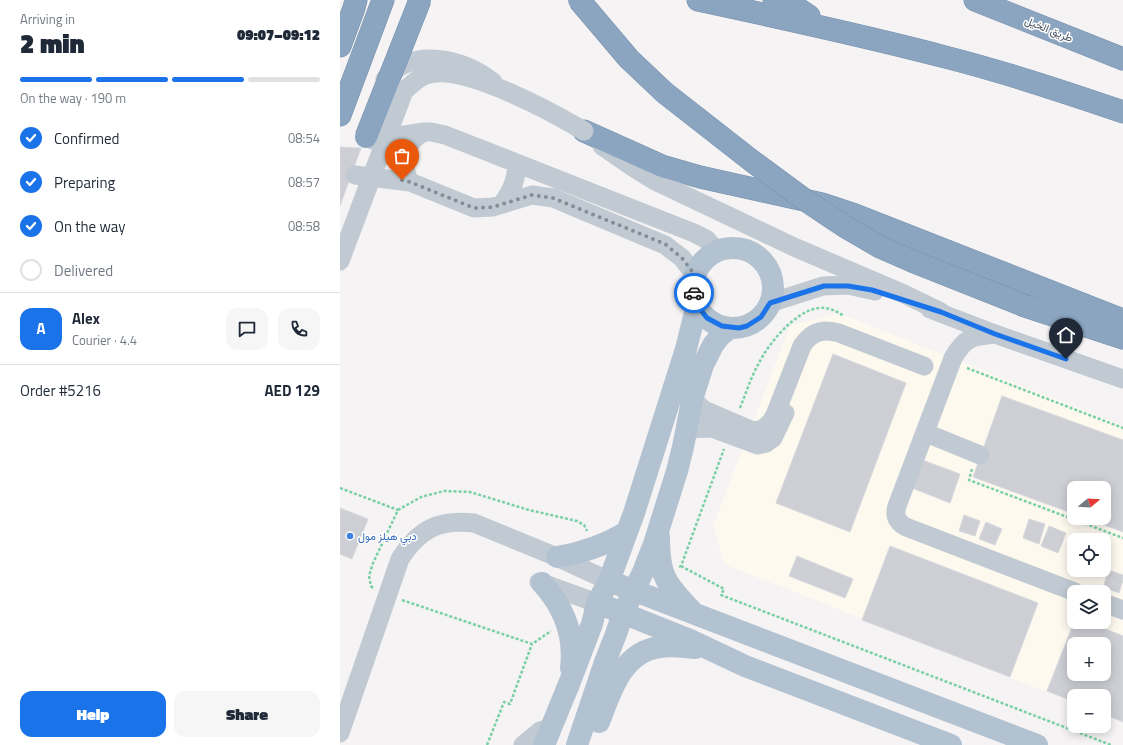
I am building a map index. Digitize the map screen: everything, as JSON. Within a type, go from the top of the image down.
[{"type":"highway","points":[[340,46],[356,0]]},
{"type":"highway","points":[[340,115],[382,0]]},
{"type":"highway","points":[[364,136],[420,0]]},
{"type":"highway","points":[[579,0],[629,59],[665,93],[752,161],[805,200],[844,226],[880,247],[919,264],[1025,306],[1123,338]]},
{"type":"highway","points":[[698,0],[819,26],[998,71],[1045,85],[1123,112]]},
{"type":"highway","points":[[774,0],[794,6],[819,26]]},
{"type":"highway","name":"طريق الخيل","points":[[975,0],[1123,59]]},
{"type":"highway","points":[[584,131],[662,166],[700,178],[822,204],[855,215],[1123,320]]},
{"type":"main road","points":[[730,248],[743,250],[755,255],[765,264],[771,276],[773,290],[770,303],[761,317],[747,326],[730,328],[718,325],[707,318],[697,305],[693,290],[695,275],[700,266],[717,252],[730,248]]},
{"type":"main road","points":[[547,736],[569,684],[592,624],[598,603],[609,581],[627,532],[686,349],[697,305]]},
{"type":"main road","points":[[577,745],[604,662],[623,613],[643,572],[659,528],[677,471],[693,396],[707,355],[720,336],[730,328]]},
{"type":"main road","points":[[659,528],[659,552],[672,570],[673,592],[695,614]]},
{"type":"main road","points":[[557,557],[595,548],[627,532]]},
{"type":"main road","points":[[537,581],[556,600],[566,621],[572,645],[569,684]]},
{"type":"main road","points":[[609,581],[1036,745]]},
{"type":"main road","points":[[598,603],[684,638],[745,666],[951,745]]},
{"type":"main road","points":[[584,745],[591,737],[597,725],[616,678],[624,667],[634,658],[645,651],[660,647],[674,646],[707,649]]},
{"type":"street","points":[[500,88],[486,77],[470,68],[453,62],[439,59],[425,59],[411,62],[393,72],[378,86],[364,136],[424,132],[445,135],[694,233],[706,240],[717,252]]},
{"type":"street","points":[[340,261],[404,91],[414,81],[426,75],[440,72],[466,76],[500,88],[563,119],[584,131],[607,150],[655,181],[794,247],[904,294],[941,312],[995,334],[1123,379]]},
{"type":"street","points":[[410,182],[405,168],[405,154],[412,141],[424,132]]},
{"type":"street","points":[[502,204],[509,195],[513,185],[517,164]]},
{"type":"street","points":[[355,175],[410,182],[474,208],[493,207],[532,195],[553,198],[665,244],[682,258],[695,275]]},
{"type":"street","points":[[770,303],[824,286],[848,286],[872,290],[941,312]]},
{"type":"street","points":[[687,429],[712,428],[753,431],[763,429],[770,423],[802,346],[807,338],[822,330],[834,332],[922,371]]},
{"type":"street","points":[[995,334],[972,337],[958,350],[951,362],[896,512],[897,519],[900,524],[906,527],[1067,589]]},
{"type":"street","points":[[693,396],[693,400],[704,410],[732,429]]},
{"type":"street","points":[[926,433],[977,454]]},
{"type":"street","points":[[340,733],[400,559],[418,536],[431,528],[445,523],[460,521],[474,523],[557,557],[609,581]]},
{"type":"street","points":[[537,581],[598,603]]},
{"type":"street","points":[[1111,606],[1123,610]]},
{"type":"street","points":[[523,745],[540,731],[547,736]]},
{"type":"path","points":[[848,319],[835,310],[827,308],[810,310],[794,320],[780,332],[768,346],[759,362],[672,570],[724,589],[721,595],[1111,745]]},
{"type":"path","points":[[951,362],[1123,428]]},
{"type":"path","points":[[977,454],[969,480],[1123,538]]},
{"type":"path","points":[[340,488],[398,510]]},
{"type":"path","points":[[388,595],[532,644]]},
{"type":"path","points":[[488,745],[504,702],[510,704],[532,644],[566,621]]},
{"type":"shaded area","points":[[838,313],[1123,426],[1123,722],[1111,718],[1111,689],[1067,689],[1067,700],[724,564],[713,526],[790,326]]},
{"type":"building","points":[[340,147],[361,148],[340,206]]},
{"type":"building","points":[[833,354],[906,383],[850,532],[776,503]]},
{"type":"building","points":[[1002,396],[1123,440],[1123,532],[1104,525],[1111,525],[1111,481],[1067,481],[1067,511],[973,477]]},
{"type":"building","points":[[917,458],[960,474],[950,503],[907,486]]},
{"type":"building","name":"دبي هيلز مول","points":[[340,508],[368,519],[352,559],[340,554]]},
{"type":"building","points":[[964,515],[980,521],[975,536],[959,531]]},
{"type":"building","points":[[1029,519],[1045,524],[1039,544],[1023,538]]},
{"type":"building","points":[[986,522],[1002,529],[995,545],[979,539]]},
{"type":"building","points":[[1049,526],[1066,533],[1058,553],[1041,546]]},
{"type":"building","points":[[890,546],[1038,603],[1010,677],[862,620]]},
{"type":"building","points":[[797,556],[853,579],[845,598],[789,576]]},
{"type":"building","points":[[1111,571],[1123,575],[1119,593],[1111,590],[1111,585],[1104,585],[1107,577],[1111,577]]},
{"type":"building","points":[[1071,629],[1106,629],[1123,636],[1123,722],[1111,717],[1111,689],[1067,689],[1067,699],[1047,691],[1067,640],[1067,681],[1111,681],[1111,637],[1068,637]]},
{"type":"way so far","points":[[402,180],[474,208],[493,207],[532,195],[553,198],[665,244],[682,258],[695,275],[694,293]]},
{"type":"place","name":"دبي هيلز مول","points":[[350,536]]},
{"type":"route","points":[[694,293],[697,305],[707,318],[722,326],[739,328],[747,326],[761,317],[770,303],[824,286],[848,286],[872,290],[941,312],[995,334],[1066,359]]}]
